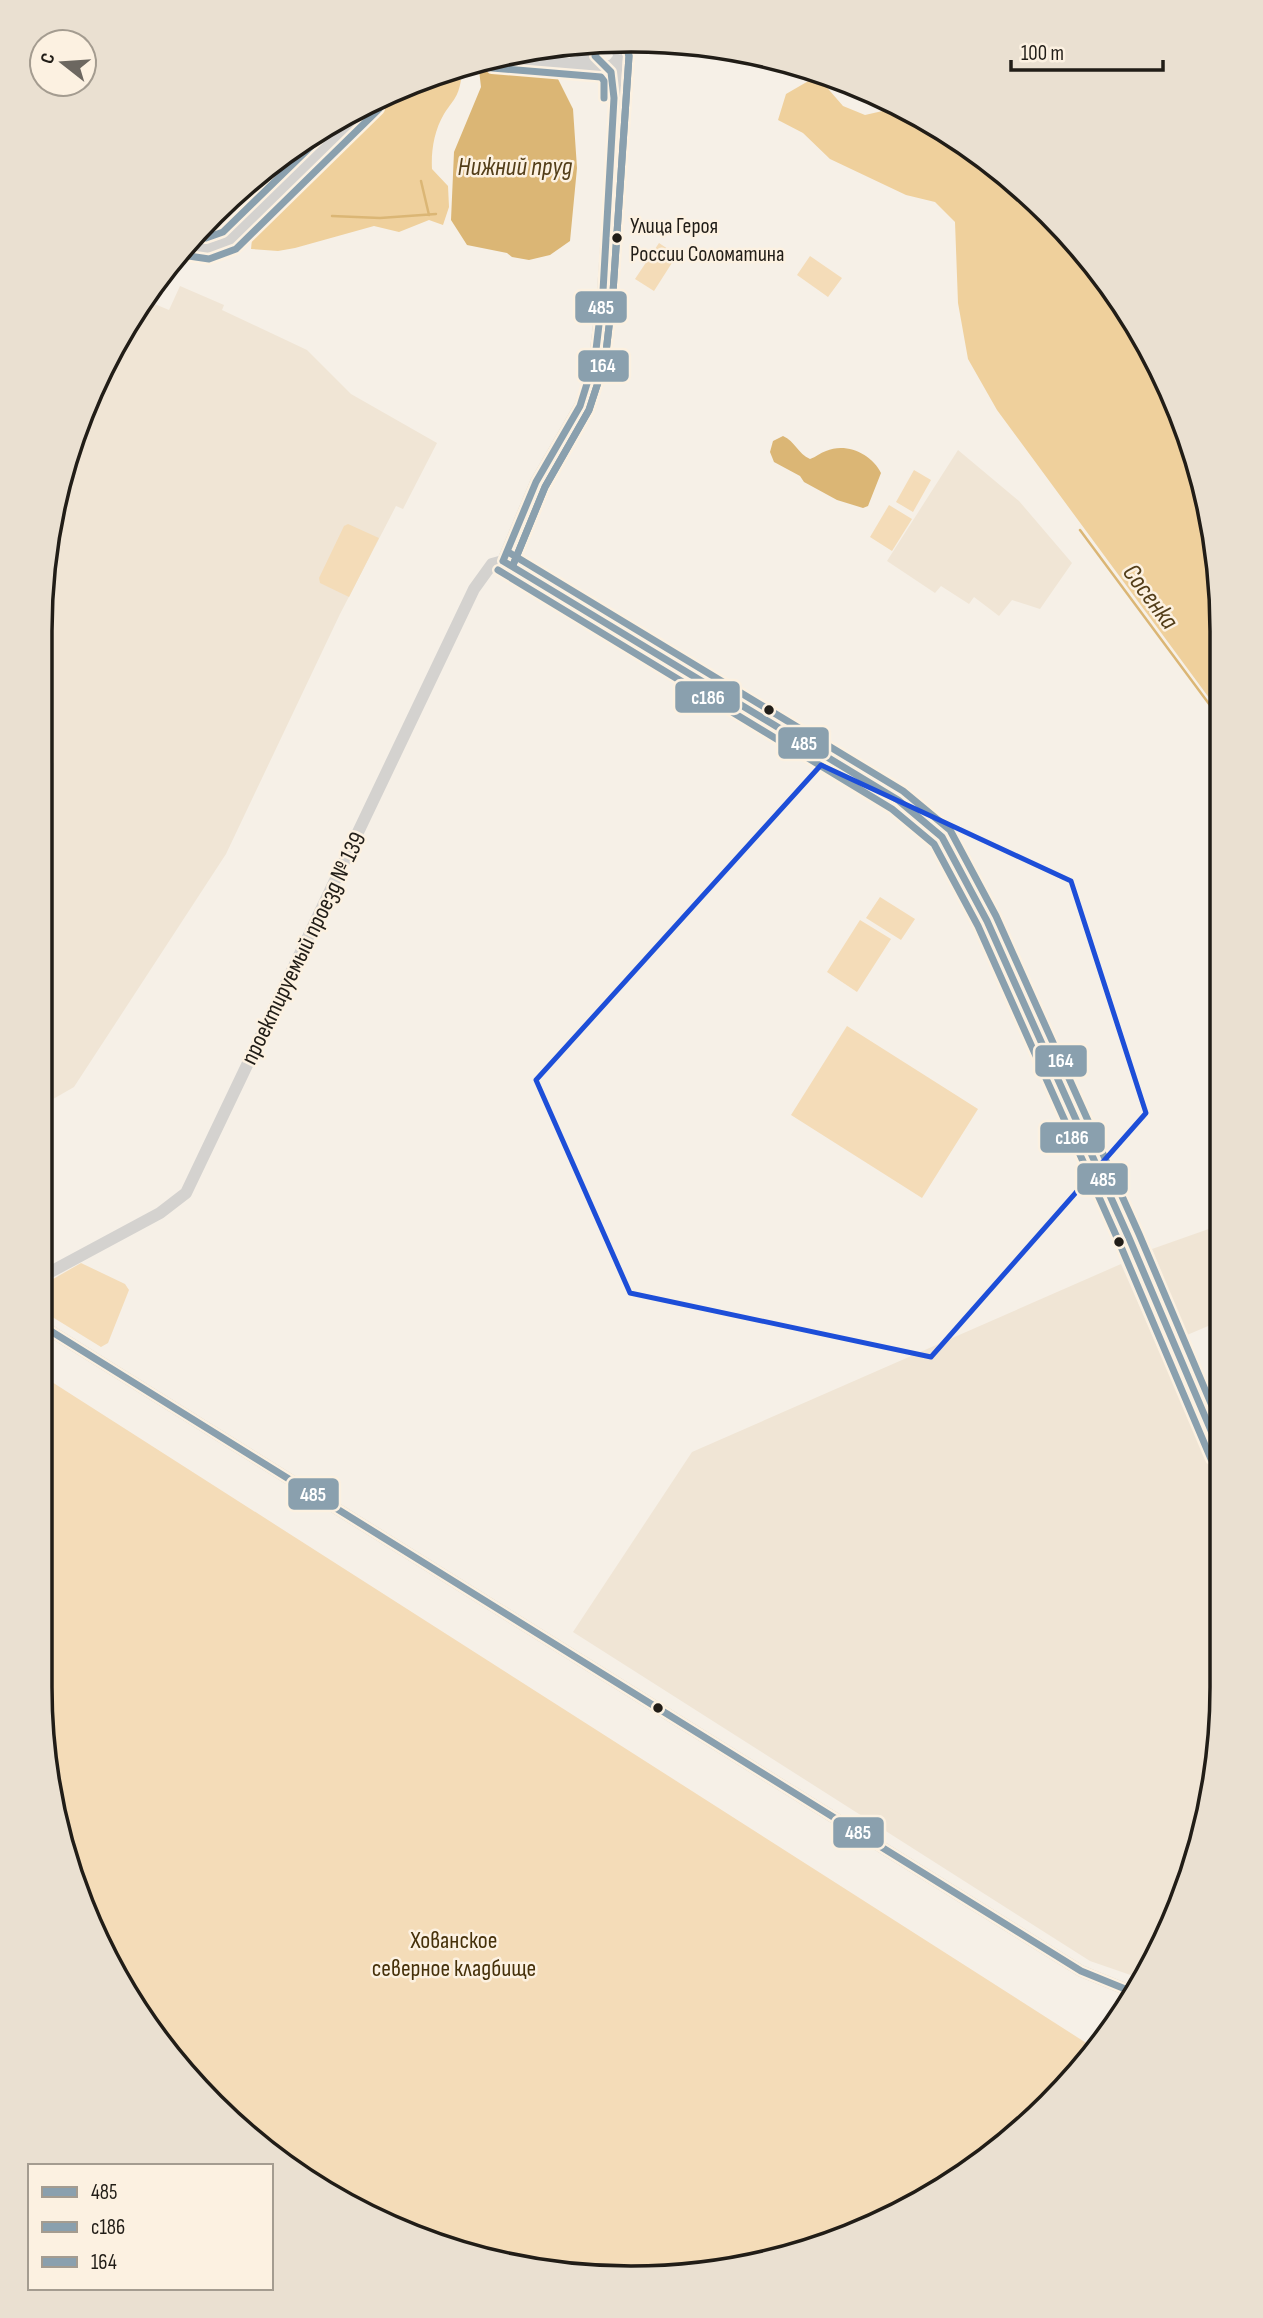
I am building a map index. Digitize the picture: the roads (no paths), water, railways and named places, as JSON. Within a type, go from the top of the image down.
[{"type":"street","points":[[536,61],[605,66],[614,65],[616,53]]},
{"type":"street","points":[[616,53],[603,291],[592,370],[580,406],[536,482],[503,561],[898,800],[942,837],[986,921],[1143,1270],[1210,1429]]},
{"type":"street","points":[[570,63],[590,54]]},
{"type":"street","points":[[599,54],[597,62],[605,66],[614,77],[614,98]]},
{"type":"street","points":[[198,248],[213,249],[229,241],[343,130]]},
{"type":"street","name":"проектируемый проезд № 139","points":[[52,1272],[160,1213],[186,1193],[474,589],[492,564],[503,561]]},
{"type":"street","points":[[52,1332],[1082,1971],[1125,1989]]},
{"type":"water","name":"Нижний пруд","points":[[488,71],[556,75],[573,109],[577,168],[570,241],[550,255],[529,260],[467,245],[451,220],[454,152],[481,87],[479,73]]},
{"type":"water","points":[[783,436],[810,459],[826,451],[842,448],[865,455],[881,473],[868,506],[863,508],[837,500],[774,462],[770,452],[773,441]]},
{"type":"waterway","points":[[421,181],[429,215]]},
{"type":"waterway","points":[[332,216],[380,218],[436,214]]},
{"type":"waterway","name":"Сосенка","points":[[1080,530],[1210,705]]},
{"type":"place","name":"Улица Героя России Соломатина","points":[[617,238]]},
{"type":"park label","name":"Хованское северное кладбище","points":[[454,1954]]}]
